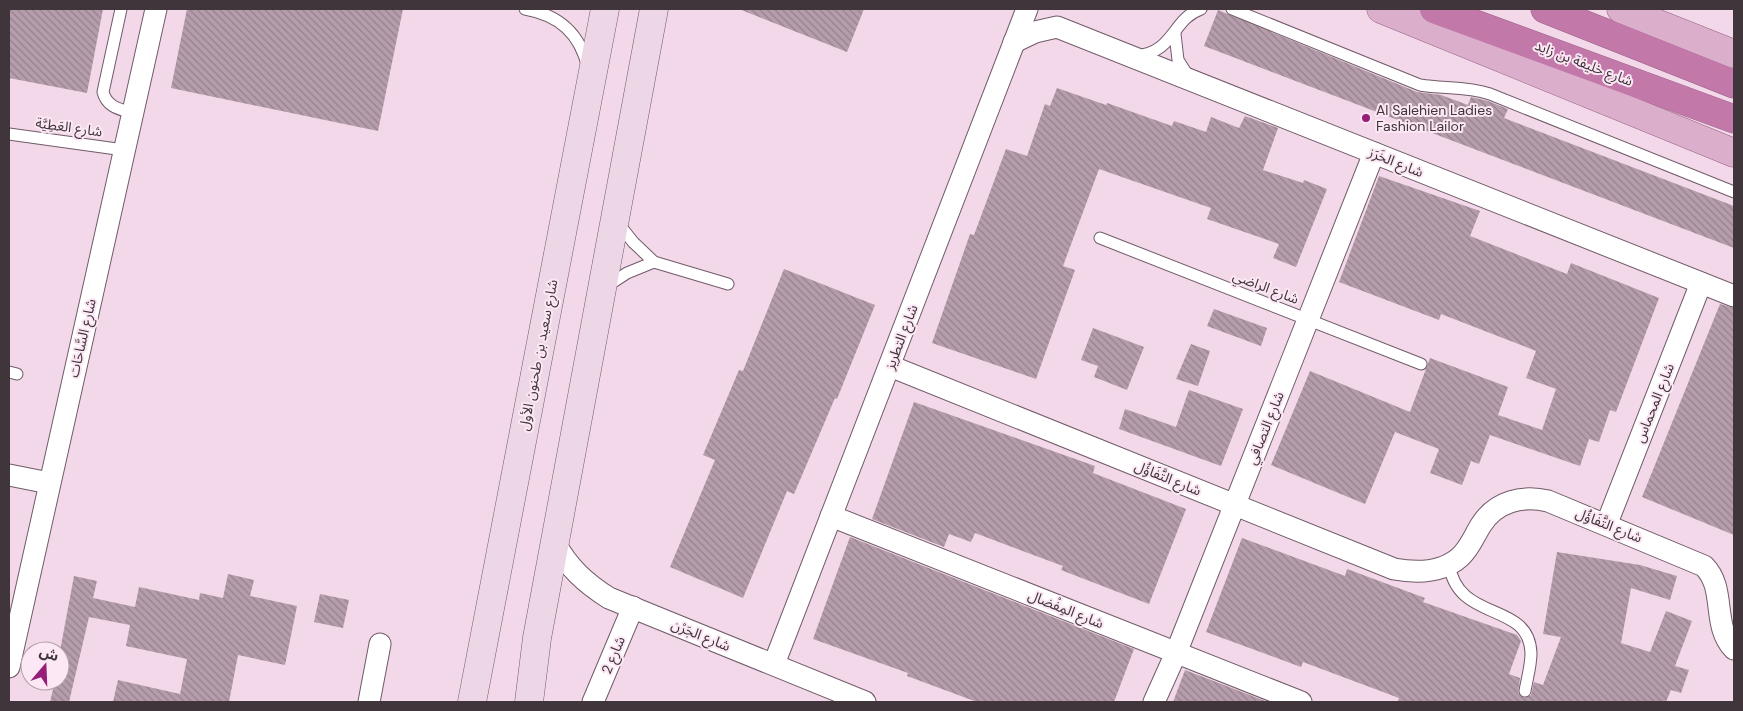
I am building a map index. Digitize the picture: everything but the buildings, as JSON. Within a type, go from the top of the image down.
[{"type":"highway","name":"شارع خليفة بن زايد","points":[[1434,9],[1734,119]]},
{"type":"highway","points":[[1545,9],[1734,84]]},
{"type":"main road","name":"شارع سعيد بن طحنون الأول","points":[[472,702],[605,9]]},
{"type":"main road","points":[[529,702],[537,638],[654,9]]},
{"type":"main road","points":[[1381,9],[1734,154]]},
{"type":"main road","points":[[1622,9],[1734,54]]},
{"type":"street","name":"شارع السَّاحَات","points":[[9,667],[156,9]]},
{"type":"street","name":"شارع التطريز","points":[[774,664],[1027,9]]},
{"type":"street","name":"شارع الخَرَز","points":[[1014,42],[1035,32],[1052,18],[1132,57],[1734,296]]},
{"type":"street","name":"شارع التصافي","points":[[1154,702],[1176,653],[1374,153]]},
{"type":"street","name":"شارع المحماس","points":[[1607,523],[1701,283]]},
{"type":"street","name":"شارع التَّفَاؤُل","points":[[890,366],[1394,569],[1424,571],[1450,564],[1468,548],[1488,516],[1496,508],[1517,499],[1538,498],[1548,501],[1607,523],[1696,562],[1710,572],[1717,589],[1722,629],[1734,649]]},
{"type":"street","points":[[9,475],[49,483]]},
{"type":"street","name":"شارع المِفْضال","points":[[831,516],[1301,702]]},
{"type":"street","name":"شارع الجَرْن","points":[[555,543],[562,556],[583,580],[609,598],[865,702]]},
{"type":"street","name":"شارع 2","points":[[593,702],[633,608]]},
{"type":"street","points":[[369,702],[380,644]]},
{"type":"lane","points":[[121,9],[103,92],[105,98],[114,108],[132,113]]},
{"type":"lane","points":[[525,9],[545,13],[559,20],[571,33],[584,56],[591,82]]},
{"type":"lane","points":[[545,13],[560,9]]},
{"type":"lane","points":[[1132,57],[1142,56],[1160,48],[1175,34],[1187,17],[1201,9]]},
{"type":"lane","points":[[1232,9],[1420,85],[1439,88],[1464,88],[1490,94],[1734,192]]},
{"type":"lane","points":[[1175,34],[1178,60],[1193,81]]},
{"type":"lane","name":"شارع العَطِيَّة","points":[[9,134],[124,150]]},
{"type":"lane","points":[[615,219],[633,242],[654,262],[728,284]]},
{"type":"lane","name":"شارع الراضي","points":[[1100,238],[1421,364]]},
{"type":"lane","points":[[602,289],[627,273],[654,262]]},
{"type":"lane","points":[[1450,564],[1453,580],[1461,594],[1475,604],[1517,623],[1526,632],[1531,655],[1525,691]]},
{"type":"place","name":"Al Salehien Ladies Fashion Lailor","points":[[1366,118]]}]
